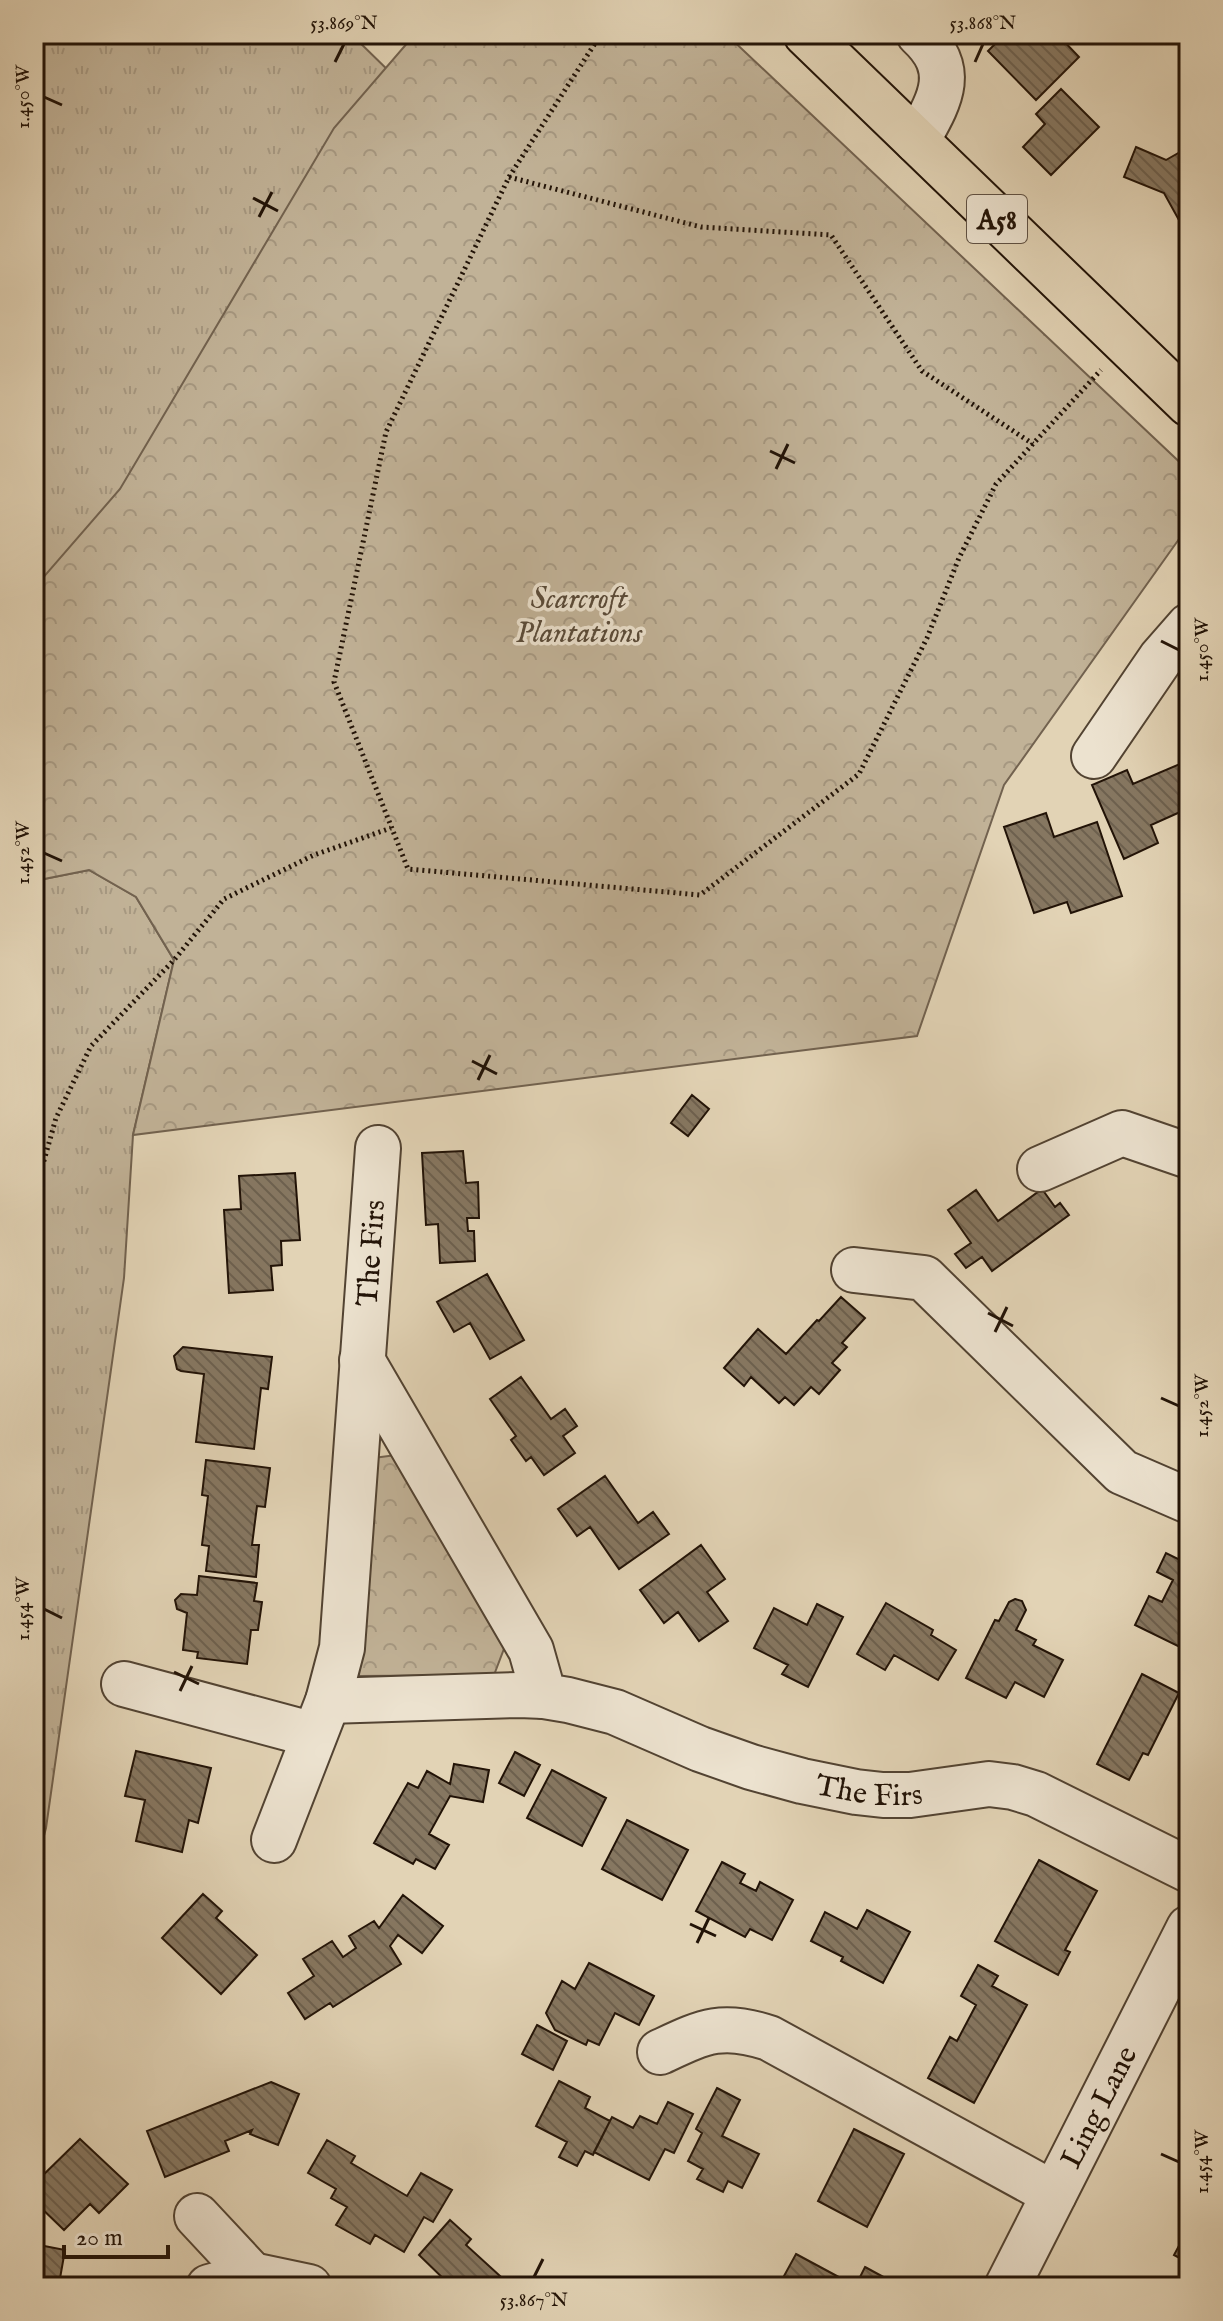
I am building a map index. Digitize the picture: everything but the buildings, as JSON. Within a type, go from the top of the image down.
[{"type":"main road","name":"A58","points":[[806,34],[1189,404]]},
{"type":"street","points":[[917,141],[940,99],[942,73],[936,51],[919,34]]},
{"type":"street","points":[[1094,756],[1161,658],[1189,626]]},
{"type":"street","points":[[1040,1169],[1122,1133],[1189,1156]]},
{"type":"street","name":"The Firs","points":[[274,1840],[321,1718],[342,1648],[378,1148]]},
{"type":"street","points":[[854,1270],[924,1278],[1122,1472],[1189,1501]]},
{"type":"street","points":[[362,1360],[531,1650],[544,1696]]},
{"type":"street","name":"The Firs","points":[[124,1684],[321,1718],[519,1695],[580,1702],[615,1712],[700,1749],[751,1767],[856,1792],[910,1795],[989,1784],[1013,1787],[1036,1794],[1189,1870]]},
{"type":"street","name":"Ling Lane","points":[[1007,2287],[1189,1928]]},
{"type":"street","points":[[660,2052],[702,2032],[725,2029],[747,2031],[769,2038],[1054,2194]]},
{"type":"street","points":[[197,2216],[252,2275]]},
{"type":"street","points":[[209,2287],[252,2275],[309,2287]]},
{"type":"path","points":[[601,34],[509,177],[386,432],[334,682],[408,869],[700,895],[859,774],[927,638],[959,558],[996,484],[1126,343]]},
{"type":"path","points":[[509,177],[701,227],[831,235],[922,371],[1033,444]]},
{"type":"path","points":[[34,1196],[56,1118],[91,1046],[174,960],[224,899],[314,855],[391,828]]},
{"type":"green space","points":[[34,34],[351,34],[443,124],[34,834]]},
{"type":"green space","name":"Scarcroft Plantations","points":[[415,34],[726,34],[1189,471],[1189,525],[1004,785],[917,1036],[133,1135],[174,960],[136,897],[89,870],[34,881],[34,588],[120,489],[334,128]]},
{"type":"green space","points":[[89,870],[136,897],[174,960],[133,1135],[124,1278],[46,1828],[34,1874],[34,881]]},
{"type":"green space","points":[[396,1455],[505,1646],[494,1675],[359,1676],[366,1459]]}]
